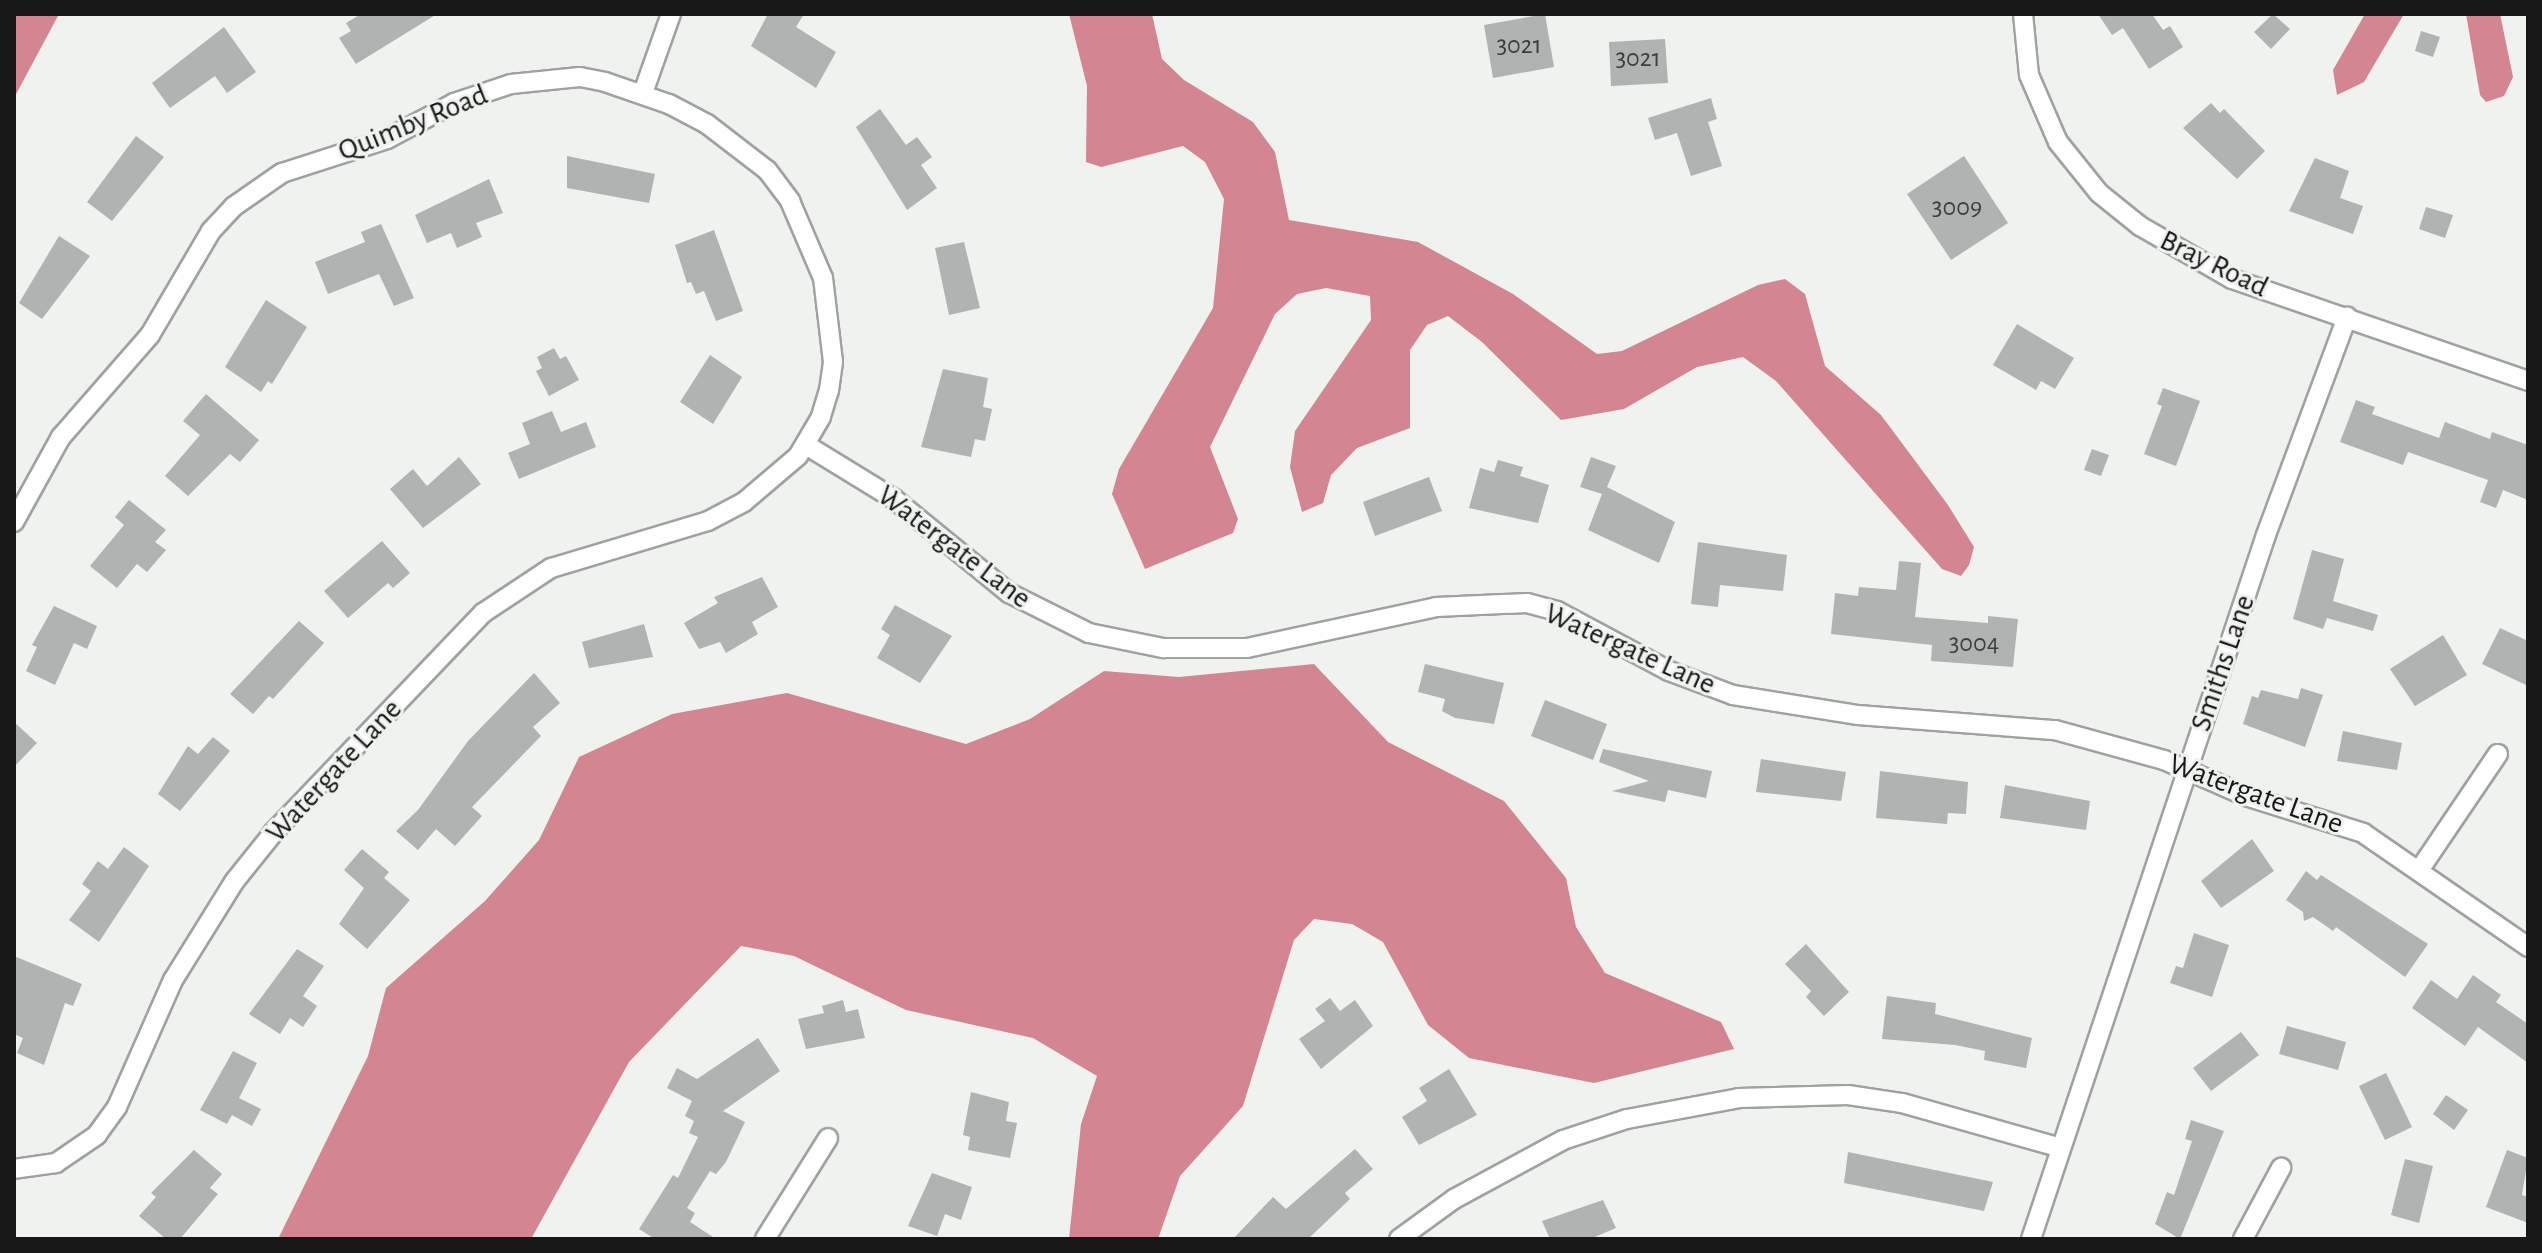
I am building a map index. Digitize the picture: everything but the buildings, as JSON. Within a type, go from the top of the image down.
[{"type":"street","points":[[643,93],[671,14]]},
{"type":"street","name":"Bray Road","points":[[2023,14],[2029,75],[2041,110],[2074,166],[2099,193],[2173,248],[2232,279],[2528,381]]},
{"type":"street","name":"Quimby Road","points":[[14,522],[61,437],[150,335],[211,231],[259,186],[312,161],[387,139],[454,103],[511,84],[580,77],[643,93],[707,124],[742,148],[767,170],[808,235],[823,278],[833,362],[821,417],[806,445]]},
{"type":"street","name":"Smiths Lane","points":[[2031,1239],[2187,771],[2347,317]]},
{"type":"street","name":"Watergate Lane","points":[[14,1169],[56,1163],[97,1135],[117,1107],[173,980],[234,882],[274,832],[483,613],[551,568],[708,521],[774,480],[806,445],[894,499],[1009,593],[1051,618],[1120,642],[1201,650],[1247,648],[1436,607],[1527,603],[1557,611],[1678,675],[1733,695],[1858,715],[2055,730],[2116,745],[2246,796],[2339,823],[2420,869],[2528,947]]},
{"type":"street","points":[[2420,869],[2498,754]]},
{"type":"street","points":[[1399,1239],[1454,1199],[1563,1140],[1627,1119],[1726,1100],[1807,1094],[1889,1101],[1970,1118],[2061,1148]]},
{"type":"street","points":[[765,1239],[828,1138]]},
{"type":"street","points":[[2243,1239],[2281,1168]]},
{"type":"shaded area","points":[[14,14],[59,14],[14,98]]},
{"type":"shaded area","points":[[1069,14],[1152,14],[1162,59],[1184,80],[1253,122],[1275,152],[1289,220],[1418,242],[1513,294],[1597,354],[1622,351],[1758,285],[1785,279],[1805,294],[1825,366],[1881,415],[1948,505],[1974,547],[1969,565],[1961,576],[1942,569],[1776,381],[1743,357],[1697,367],[1624,409],[1561,420],[1482,342],[1448,316],[1427,325],[1410,350],[1410,428],[1357,448],[1331,475],[1323,503],[1302,512],[1290,467],[1295,431],[1371,320],[1370,296],[1326,288],[1297,294],[1275,314],[1210,447],[1238,519],[1233,533],[1145,569],[1112,494],[1119,469],[1213,308],[1224,199],[1205,162],[1183,146],[1101,167],[1086,162],[1087,86]]},
{"type":"shaded area","points":[[2365,14],[2404,14],[2364,82],[2337,95],[2333,70]]},
{"type":"shaded area","points":[[2466,14],[2500,14],[2513,77],[2504,96],[2486,102],[2480,95]]},
{"type":"shaded area","points":[[1314,664],[1388,742],[1504,801],[1566,878],[1576,927],[1605,973],[1721,1022],[1734,1049],[1594,1083],[1469,1058],[1428,1025],[1383,942],[1352,924],[1314,919],[1294,940],[1243,1106],[1180,1176],[1158,1239],[1069,1239],[1081,1124],[1097,1076],[1033,1038],[906,1010],[794,956],[741,946],[629,1062],[531,1239],[278,1239],[368,1056],[386,988],[485,901],[539,840],[579,757],[672,714],[787,693],[966,744],[1030,719],[1104,671],[1179,677]]}]
